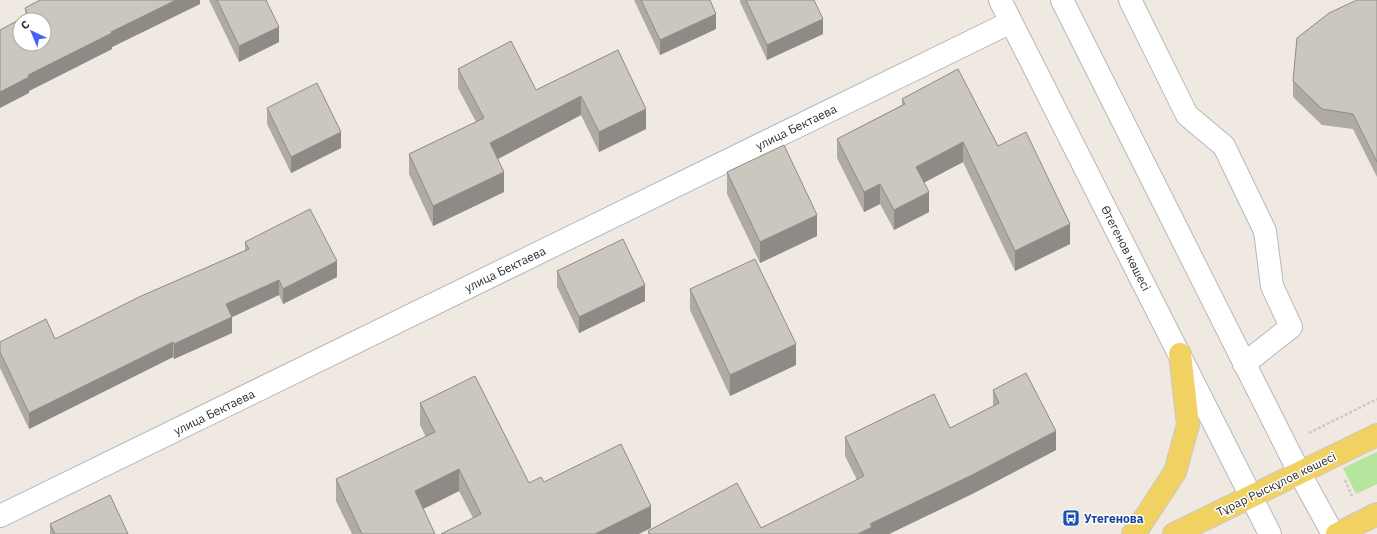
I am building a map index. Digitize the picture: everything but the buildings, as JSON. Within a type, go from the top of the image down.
[{"type":"main road","points":[[1133,534],[1140,527],[1175,472],[1188,425],[1180,354]]},
{"type":"main road","name":"Тұрар Рыскұлов көшесі","points":[[1174,534],[1377,434]]},
{"type":"main road","points":[[1337,534],[1377,514]]},
{"type":"street","name":"Өтегенов көшесі","points":[[1000,0],[1270,534]]},
{"type":"street","points":[[1130,0],[1187,115],[1224,146],[1265,230],[1272,286],[1291,327],[1244,364]]},
{"type":"street","points":[[1066,2],[1244,364],[1299,472],[1333,534]]},
{"type":"street","name":"улица Бектаева","points":[[0,516],[1011,22]]},
{"type":"path","points":[[1321,427],[1377,399]]},
{"type":"green space","points":[[1377,452],[1377,484],[1356,494],[1343,468]]},
{"type":"place","name":"Утегенова","points":[[1071,518]]}]
